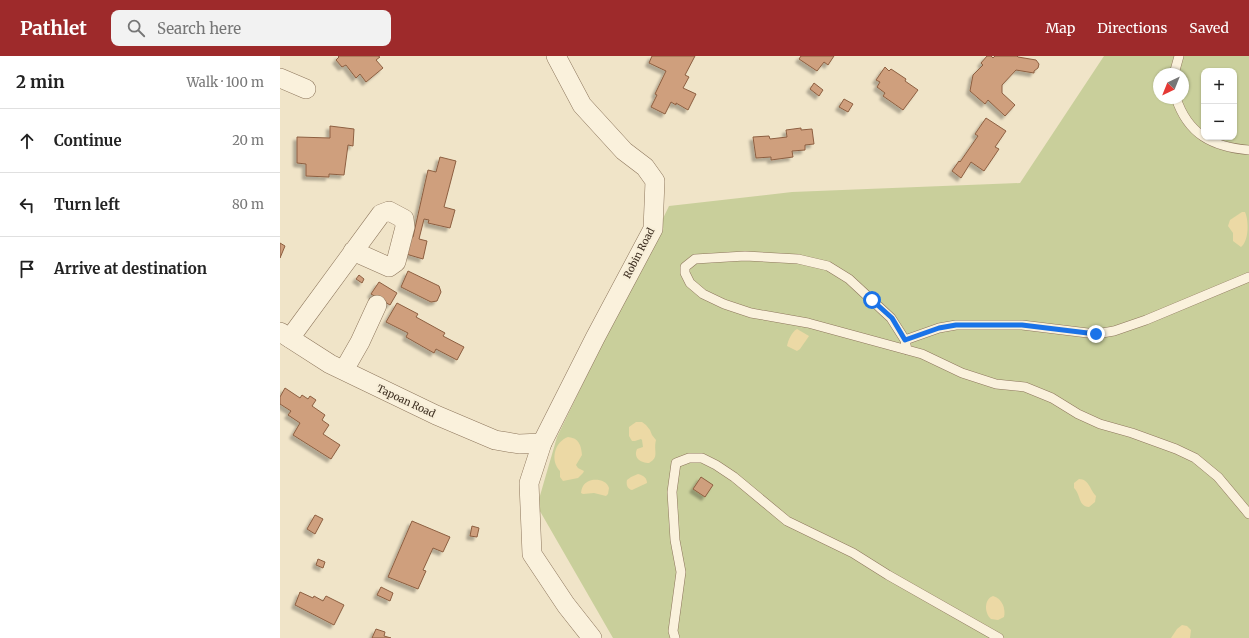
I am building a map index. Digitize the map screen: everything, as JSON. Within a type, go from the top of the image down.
[{"type":"street","name":"Robin Road","points":[[556,56],[582,105],[624,151],[645,167],[655,181],[653,229],[595,338],[542,443],[529,483],[532,554],[566,604],[592,638]]},
{"type":"street","points":[[280,78],[306,89]]},
{"type":"street","points":[[285,335],[354,251]]},
{"type":"street","points":[[344,370],[360,342],[377,305]]},
{"type":"street","name":"Tapoan Road","points":[[285,335],[330,364],[436,416],[495,440],[519,444],[542,443]]},
{"type":"lane","points":[[1176,68],[1179,56]]},
{"type":"lane","points":[[1178,104],[1189,125],[1203,137],[1218,145],[1249,150]]},
{"type":"lane","points":[[907,350],[905,340],[892,318],[849,280],[828,266],[798,260],[745,256],[695,260],[685,267],[684,273],[690,283],[703,294],[724,304],[751,313],[808,323],[907,350],[922,354],[962,373],[996,384],[1025,387],[1052,398],[1078,414],[1100,424],[1132,433],[1176,449],[1195,458],[1218,478],[1249,514]]},
{"type":"lane","points":[[905,340],[939,328],[956,325],[1022,325],[1096,334],[1114,332],[1249,277]]},
{"type":"lane","points":[[675,638],[673,631],[681,572],[675,533],[672,492],[674,472],[676,464],[689,458],[702,458],[734,477],[787,521],[853,553],[999,638]]},
{"type":"green space","points":[[1104,56],[1249,56],[1249,638],[613,638],[537,506],[557,437],[669,206],[792,192],[1020,183]]},
{"type":"sand","points":[[1242,212],[1245,212],[1248,231],[1246,240],[1241,247],[1233,241],[1233,233],[1228,226],[1230,220]]},
{"type":"sand","points":[[797,329],[809,336],[797,351],[787,346],[790,336]]},
{"type":"sand","points":[[636,422],[642,422],[646,425],[656,440],[655,456],[649,463],[641,461],[636,455],[637,449],[643,447],[642,440],[632,441],[629,436],[629,427]]},
{"type":"sand","points":[[568,437],[577,440],[580,445],[582,455],[576,465],[584,471],[578,478],[563,481],[560,477],[560,471],[554,457],[559,443]]},
{"type":"sand","points":[[638,474],[644,477],[647,483],[632,490],[629,489],[627,486],[627,480]]},
{"type":"sand","points":[[1079,479],[1082,479],[1087,483],[1096,496],[1095,502],[1089,507],[1083,505],[1074,488],[1074,483]]},
{"type":"sand","points":[[592,480],[600,480],[605,482],[609,488],[606,496],[594,493],[581,493],[584,484]]},
{"type":"sand","points":[[993,596],[1001,601],[1004,607],[1004,617],[998,620],[991,619],[986,610],[988,600]]},
{"type":"sand","points":[[1182,625],[1187,626],[1191,630],[1190,638],[1171,638],[1177,629]]},
{"type":"building","points":[[338,56],[378,56],[380,57],[376,60],[383,68],[366,82],[360,74],[356,78],[346,65],[342,67],[336,60],[339,57]]},
{"type":"building","points":[[652,56],[695,56],[685,75],[689,77],[683,88],[696,94],[688,110],[676,103],[676,105],[671,102],[665,114],[651,107],[657,95],[655,94],[666,71],[649,63]]},
{"type":"building","points":[[801,56],[834,56],[828,65],[824,62],[817,71],[799,59]]},
{"type":"building","points":[[987,56],[991,56],[993,58],[995,56],[1017,56],[1036,60],[1039,64],[1034,73],[1016,70],[1002,85],[1002,93],[1015,105],[1005,116],[988,100],[985,104],[970,91],[973,75],[983,65],[981,63]]},
{"type":"building","points":[[885,67],[889,71],[891,69],[906,79],[905,81],[918,90],[903,110],[883,96],[885,93],[877,87],[880,82],[876,80]]},
{"type":"building","points":[[814,83],[823,90],[819,96],[810,89]]},
{"type":"building","points":[[844,99],[853,104],[848,112],[839,107]]},
{"type":"building","points":[[986,118],[1006,131],[995,147],[999,149],[984,171],[971,162],[961,178],[952,171],[978,136],[975,134]]},
{"type":"building","points":[[330,126],[354,129],[353,146],[348,145],[344,175],[329,174],[329,177],[306,176],[306,164],[297,163],[297,137],[330,138]]},
{"type":"building","points":[[801,128],[801,130],[812,129],[814,144],[805,145],[805,150],[792,151],[793,157],[771,160],[771,157],[756,158],[753,137],[769,136],[770,139],[787,137],[786,130]]},
{"type":"building","points":[[440,157],[456,161],[444,207],[455,210],[450,228],[428,223],[429,220],[424,219],[419,239],[427,241],[423,259],[406,254],[410,236],[413,237],[428,170],[436,172]]},
{"type":"building","points":[[280,243],[285,246],[280,258]]},
{"type":"building","points":[[408,271],[439,286],[441,292],[437,301],[431,302],[401,287]]},
{"type":"building","points":[[359,275],[364,279],[362,283],[356,279]]},
{"type":"building","points":[[379,282],[397,293],[390,305],[371,294]]},
{"type":"building","points":[[397,303],[418,314],[416,317],[445,333],[443,336],[464,347],[457,360],[436,349],[434,353],[406,337],[408,333],[386,322]]},
{"type":"building","points":[[285,388],[300,398],[302,395],[308,399],[310,396],[316,400],[312,406],[325,415],[322,420],[329,425],[323,434],[340,445],[331,459],[293,435],[300,423],[288,415],[291,411],[280,404],[280,397]]},
{"type":"building","points":[[701,477],[713,485],[705,497],[693,489]]},
{"type":"building","points":[[315,515],[323,519],[315,534],[307,529]]},
{"type":"building","points":[[412,521],[450,537],[443,552],[433,548],[423,570],[426,571],[418,589],[388,577]]},
{"type":"building","points":[[472,526],[479,528],[477,537],[470,536]]},
{"type":"building","points":[[318,559],[325,562],[323,568],[316,565]]},
{"type":"building","points":[[381,587],[393,593],[390,601],[377,595]]},
{"type":"building","points":[[300,592],[313,598],[314,596],[323,601],[326,596],[344,605],[334,625],[295,605]]},
{"type":"building","points":[[376,629],[385,632],[384,636],[391,638],[372,638]]},
{"type":"route","points":[[872,300],[892,318],[905,340],[939,328],[956,325],[1022,325],[1096,334]]}]
